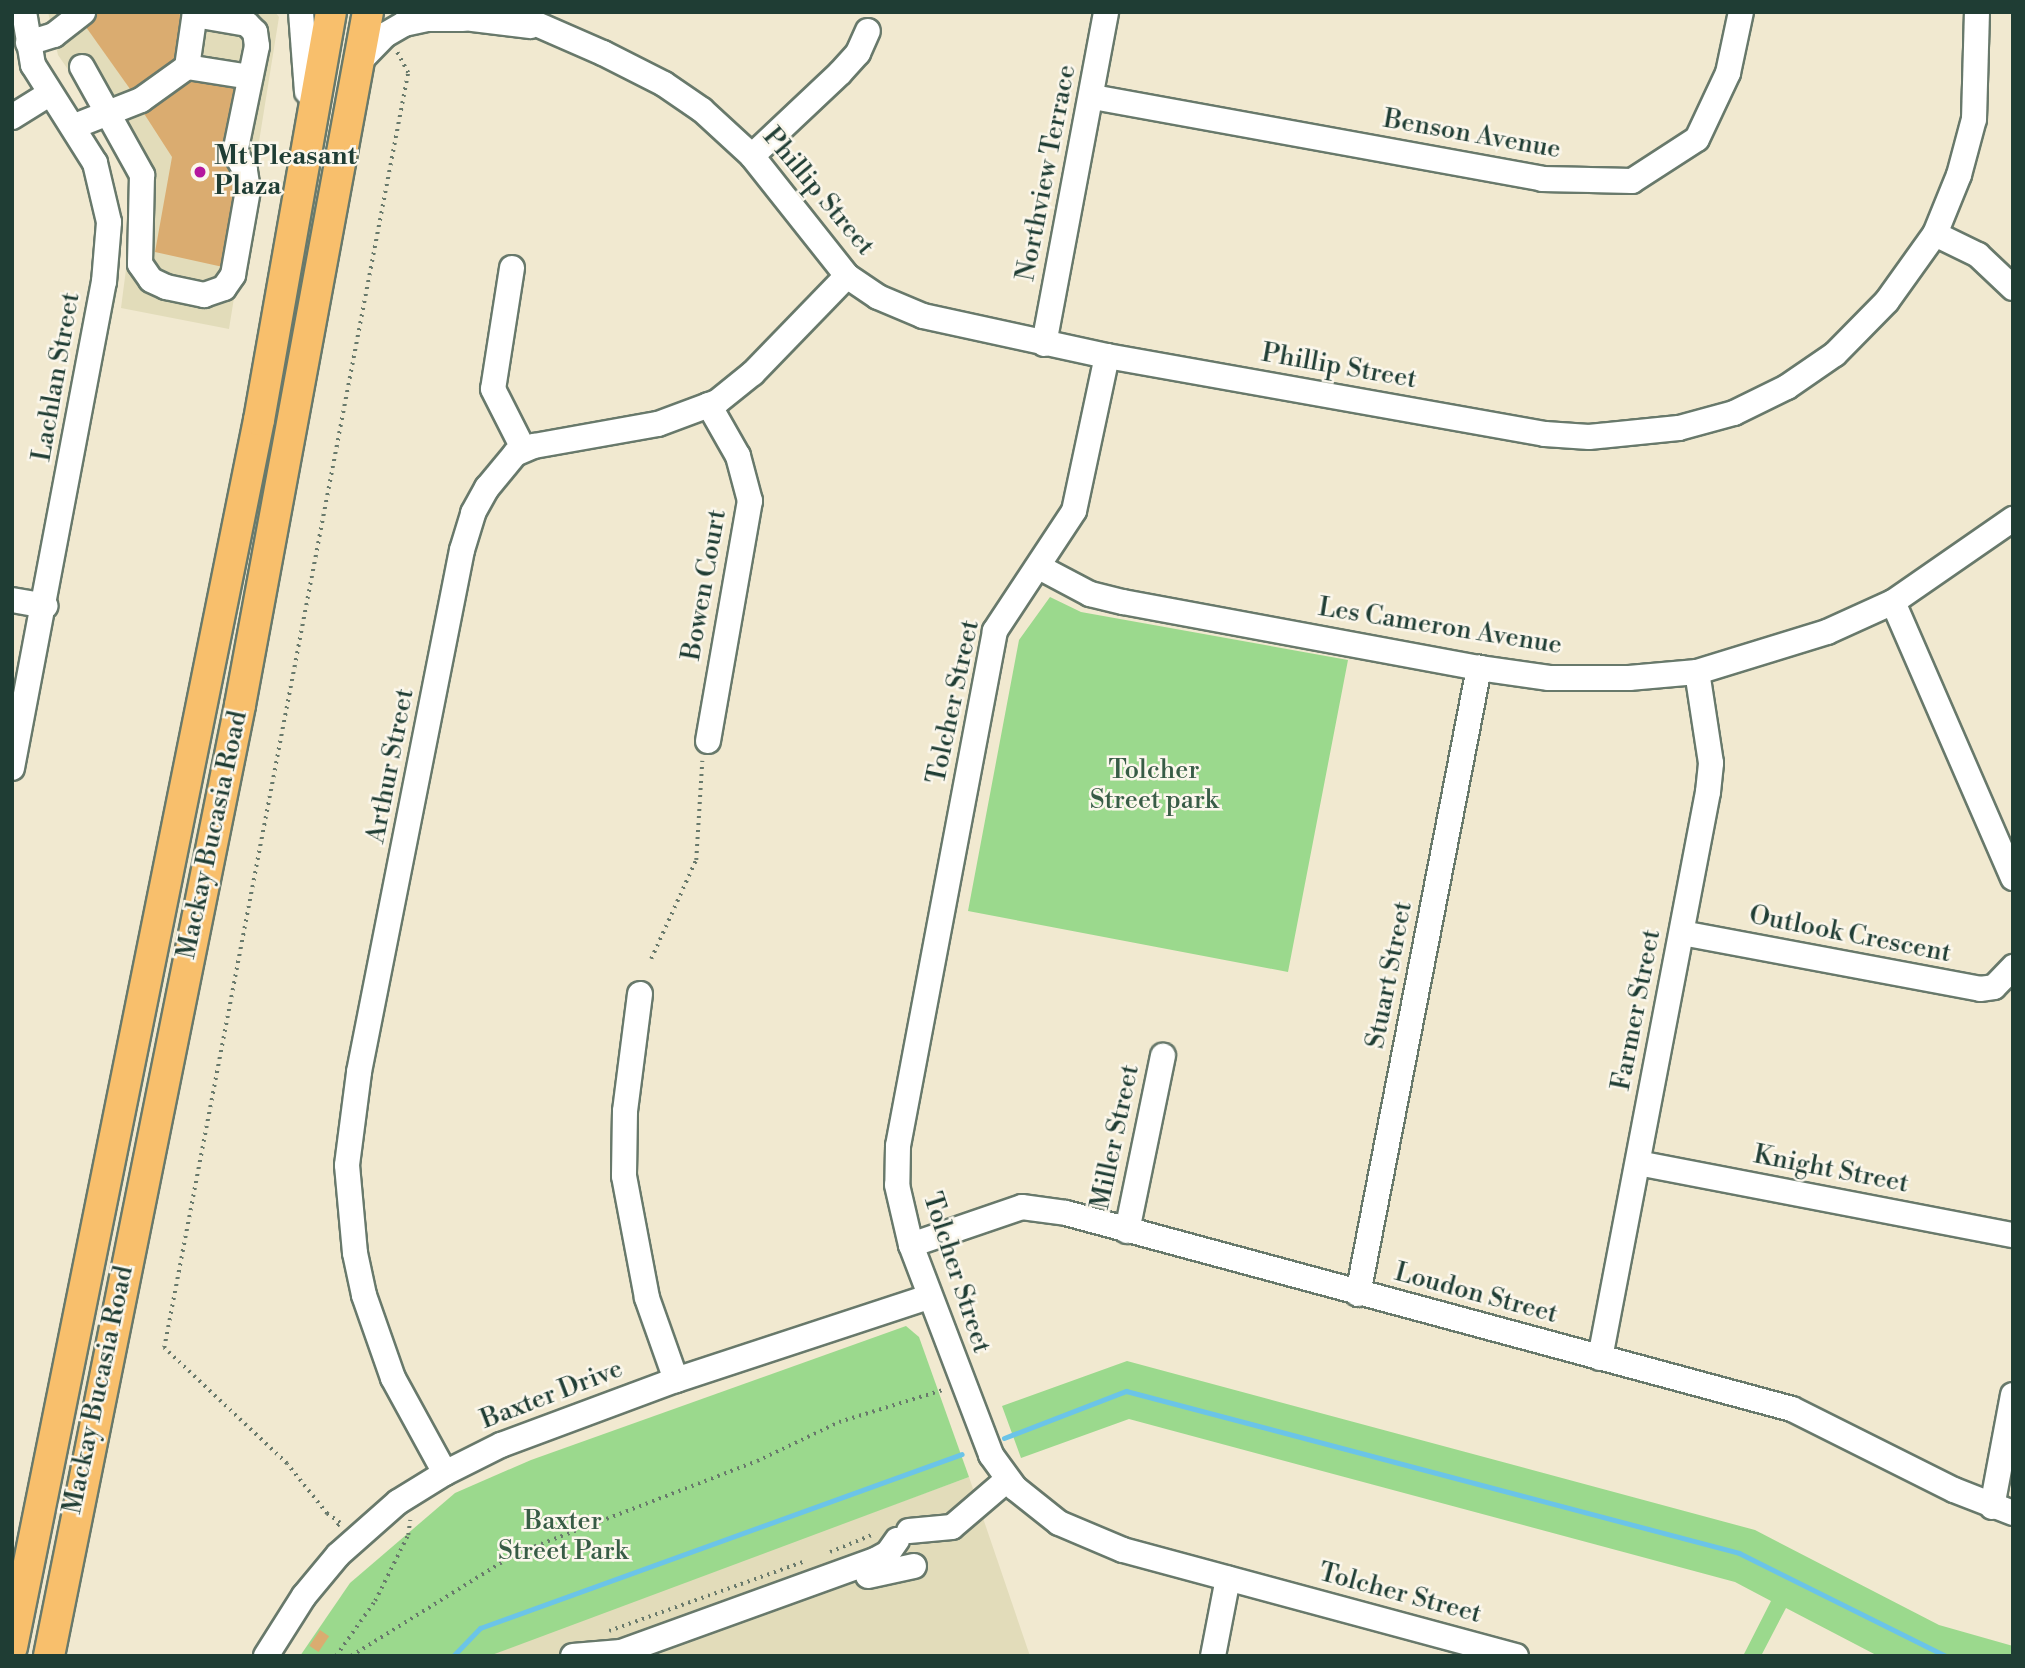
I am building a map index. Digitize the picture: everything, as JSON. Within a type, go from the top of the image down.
[{"type":"main road","name":"Mackay Bucasia Road","points":[[12,1647],[226,590],[331,12]]},
{"type":"main road","name":"Mackay Bucasia Road","points":[[49,1656],[237,719],[368,12]]},
{"type":"street","name":"Lachlan Street","points":[[12,768],[45,606],[109,253],[106,192],[75,126],[49,93],[33,65],[24,12]]},
{"type":"street","points":[[28,43],[54,35],[83,12]]},
{"type":"street","points":[[301,12],[307,55],[307,145]]},
{"type":"street","name":"Phillip Street","points":[[430,12],[463,19],[544,20]]},
{"type":"street","name":"Phillip Street","points":[[509,12],[544,20],[664,84],[702,110],[752,156],[847,276],[878,297],[923,316],[1044,344],[1545,435],[1630,436],[1734,413],[1787,387],[1835,354],[1887,301],[1936,234],[1959,175],[1973,119],[1977,12]]},
{"type":"street","name":"Northview Terrace","points":[[1044,344],[1093,97],[1106,12]]},
{"type":"street","name":"Benson Avenue","points":[[1093,97],[1542,179],[1632,181],[1697,139],[1728,73],[1741,12]]},
{"type":"street","points":[[82,67],[111,114],[142,175],[140,264],[151,280],[204,295],[224,288],[233,275],[247,190],[235,153],[250,77],[255,32],[247,24],[195,13],[187,67]]},
{"type":"street","points":[[360,61],[399,26],[428,19],[463,19]]},
{"type":"street","points":[[752,156],[858,53],[868,31]]},
{"type":"street","points":[[75,126],[141,100],[187,67],[250,77]]},
{"type":"street","points":[[12,117],[49,93]]},
{"type":"street","points":[[1936,234],[1978,255],[2013,288]]},
{"type":"street","points":[[512,268],[493,389],[524,450],[657,424],[709,405],[753,373],[847,276]]},
{"type":"street","name":"Tolcher Street","points":[[1107,356],[1082,489],[1039,567],[995,631],[905,1110],[897,1177],[911,1245],[974,1420],[1013,1485],[1059,1523],[1086,1537],[1516,1656]]},
{"type":"street","name":"Bowen Court","points":[[708,741],[750,501],[738,457],[709,405]]},
{"type":"street","name":"Arthur Street","points":[[445,1473],[393,1378],[364,1296],[350,1212],[350,1119],[461,550],[486,488],[515,454],[524,450]]},
{"type":"street","name":"Les Cameron Avenue","points":[[1039,567],[1090,594],[1123,602],[1479,668],[1549,678],[1629,678],[1697,672],[1827,632],[1893,602],[2013,519]]},
{"type":"street","points":[[12,600],[45,606]]},
{"type":"street","points":[[1893,602],[2013,878]]},
{"type":"street","name":"Stuart Street","points":[[1358,1294],[1479,668]]},
{"type":"street","name":"Farmer Street","points":[[1600,1358],[1639,1163],[1712,763],[1697,672]]},
{"type":"street","name":"Outlook Crescent","points":[[1682,933],[1974,989],[1991,989],[2010,978]]},
{"type":"street","points":[[640,994],[625,1111],[624,1176],[647,1298],[676,1380]]},
{"type":"street","name":"Miller Street","points":[[1127,1231],[1163,1056]]},
{"type":"street","name":"Knight Street","points":[[1639,1163],[2013,1235]]},
{"type":"street","name":"Loudon Street","points":[[911,1245],[1023,1207],[1066,1213],[1792,1409],[2002,1510]]},
{"type":"street","name":"Baxter Drive","points":[[266,1656],[304,1596],[338,1555],[398,1503],[445,1473],[501,1445],[676,1380],[929,1297]]},
{"type":"street","points":[[2002,1510],[2013,1395]]},
{"type":"street","points":[[896,1534],[952,1527],[1013,1485]]},
{"type":"street","points":[[648,1656],[884,1571],[921,1562],[1013,1485]]},
{"type":"street","points":[[896,1534],[926,1539],[921,1562]]},
{"type":"street","points":[[573,1656],[621,1652],[875,1560],[887,1554],[896,1534]]},
{"type":"street","points":[[1213,1656],[1228,1578]]},
{"type":"path","points":[[332,1532],[340,1523],[327,1514],[288,1464],[164,1348],[408,73],[392,40]]},
{"type":"path","points":[[651,959],[696,860],[701,766],[708,741]]},
{"type":"path","points":[[351,1656],[515,1554],[757,1461],[839,1422],[943,1390]]},
{"type":"path","points":[[336,1656],[393,1568],[411,1526],[406,1514]]},
{"type":"path","points":[[829,1552],[896,1534]]},
{"type":"path","points":[[605,1632],[816,1557]]},
{"type":"shaded area","points":[[48,12],[275,12],[279,17],[229,329],[121,308],[132,223],[128,182],[100,116],[58,55]]},
{"type":"shaded area","points":[[969,1477],[1030,1656],[489,1656],[494,1651]]},
{"type":"green space","name":"Tolcher Street park","points":[[1050,597],[1081,612],[1348,660],[1288,972],[968,911],[1019,640]]},
{"type":"green space","name":"Baxter Street Park","points":[[906,1326],[919,1337],[969,1477],[489,1656],[300,1656],[350,1583],[455,1493],[531,1460]]},
{"type":"green space","points":[[1127,1361],[1755,1530],[1939,1625],[2013,1646],[2013,1656],[1878,1656],[1786,1608],[1761,1656],[1743,1656],[1771,1601],[1735,1582],[1129,1419],[1021,1458],[1002,1406]]},
{"type":"building","points":[[92,12],[178,12],[183,19],[173,70],[135,96],[81,20]]},
{"type":"building","name":"Mt Pleasant Plaza","points":[[195,76],[236,85],[222,157],[240,186],[223,267],[155,252],[172,157],[143,112]]},
{"type":"building","points":[[320,1630],[329,1636],[318,1652],[309,1646]]},
{"type":"waterway","points":[[1004,1438],[1126,1391],[1739,1553],[1946,1656]]},
{"type":"waterway","points":[[453,1656],[480,1628],[962,1454]]},
{"type":"place","name":"Mt Pleasant Plaza","points":[[200,172]]}]
